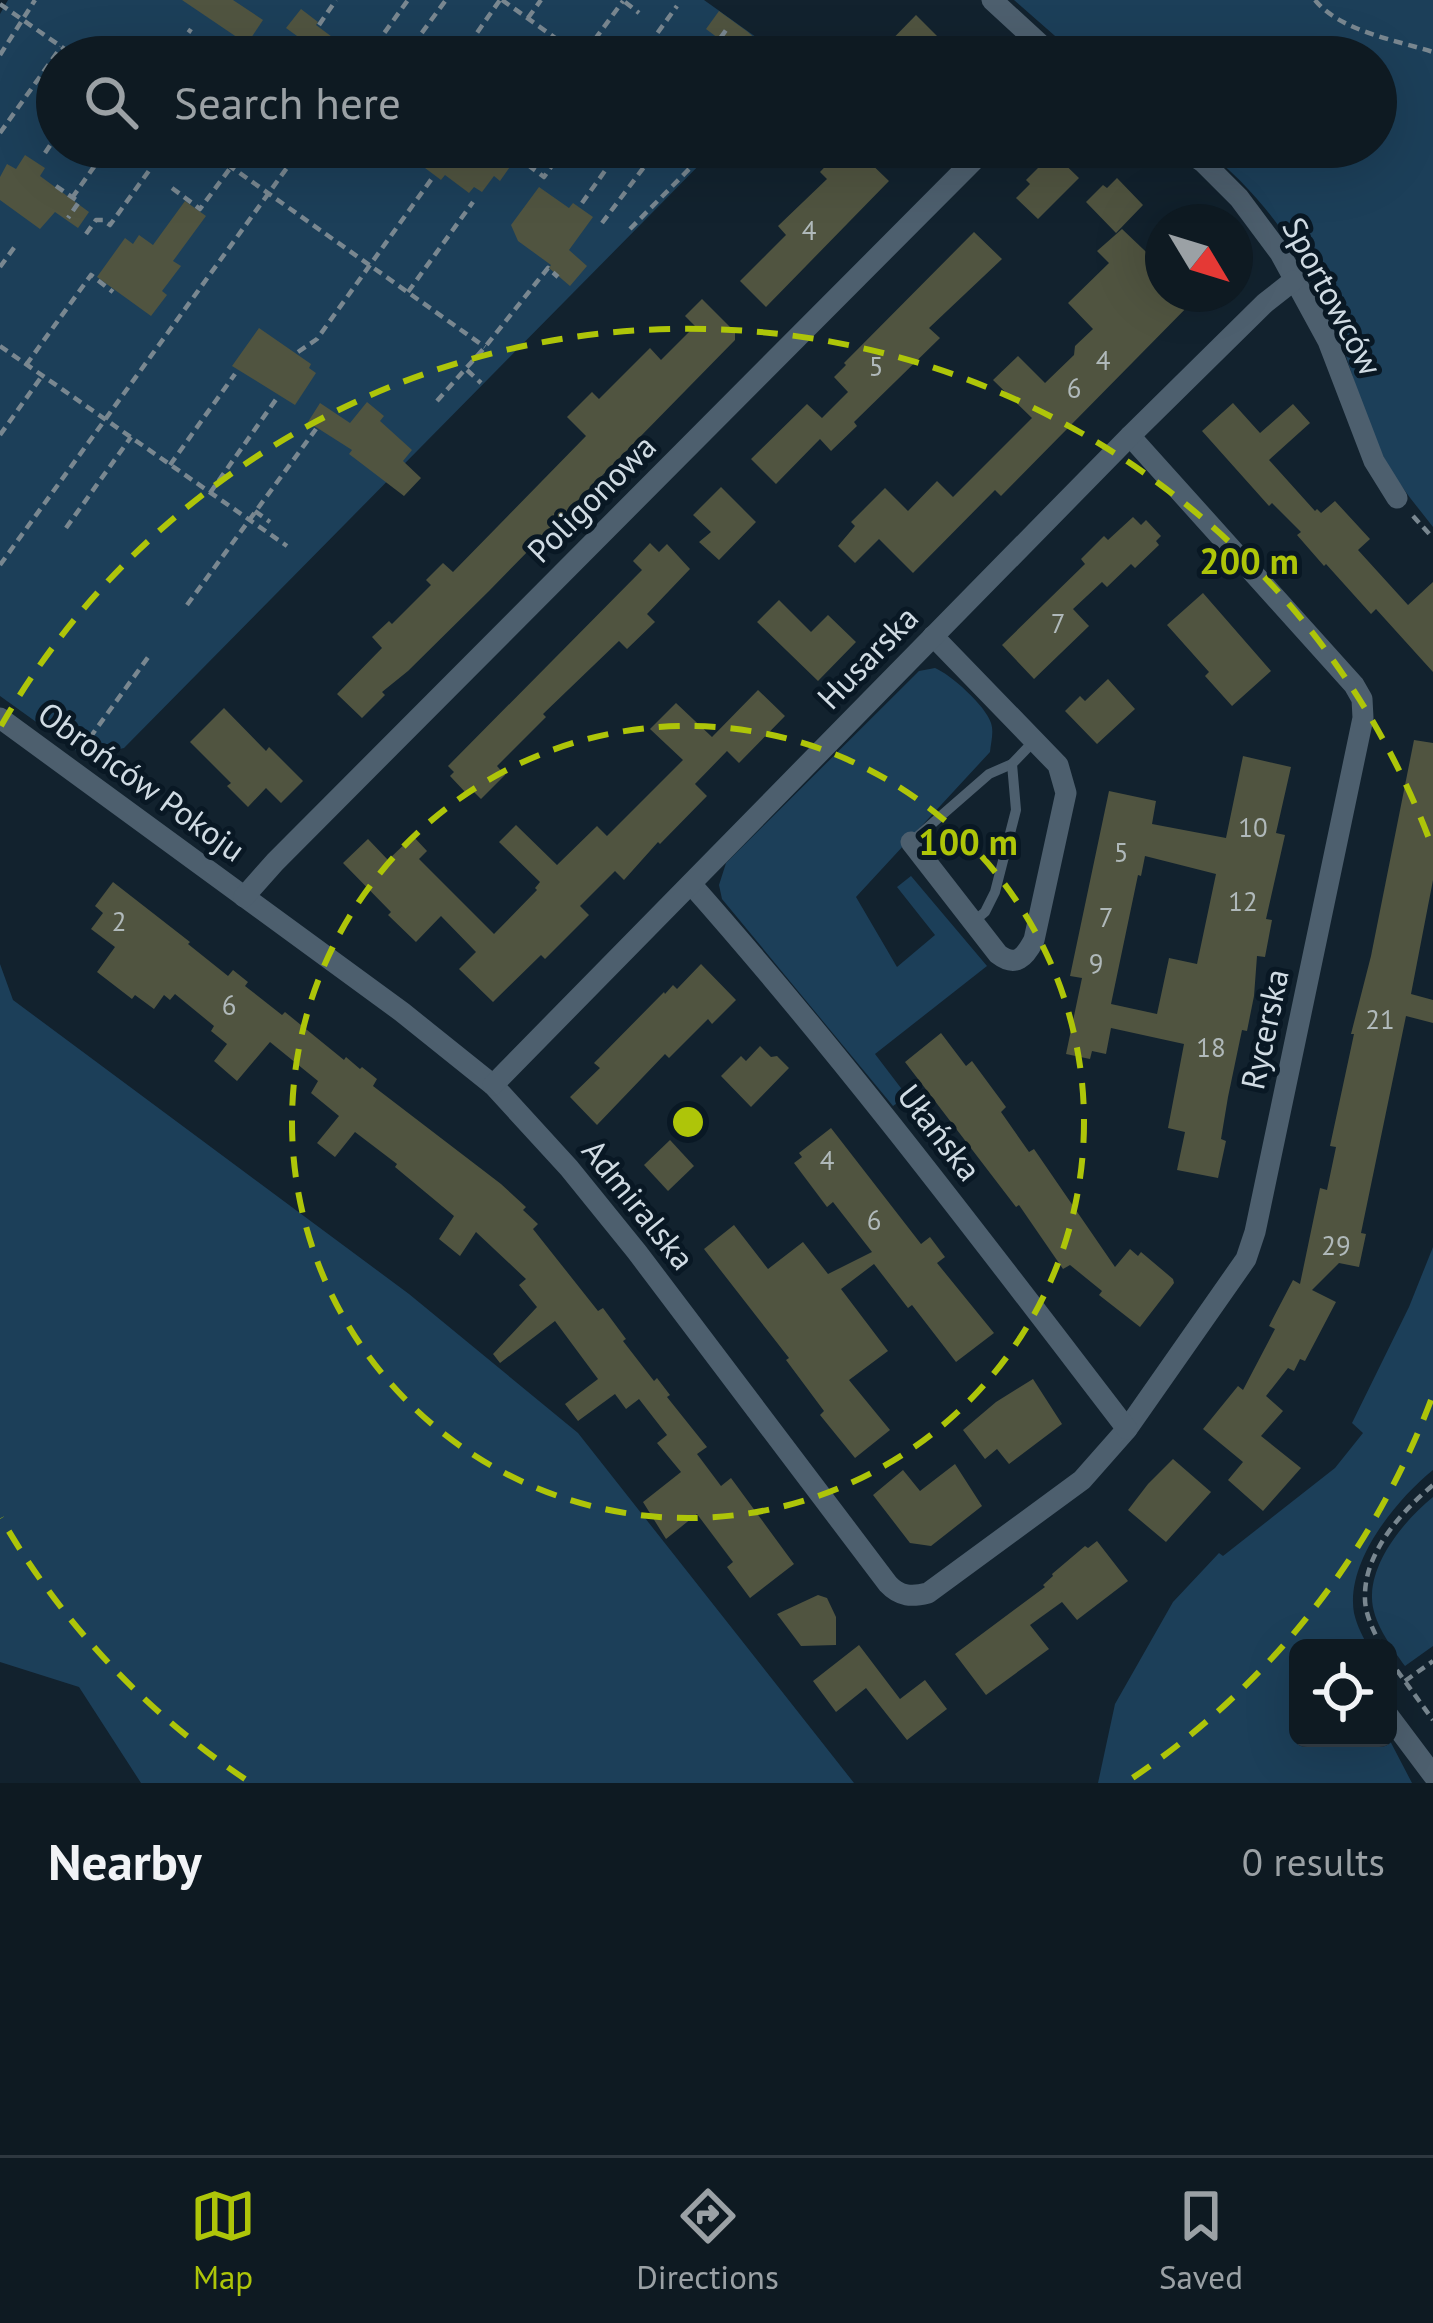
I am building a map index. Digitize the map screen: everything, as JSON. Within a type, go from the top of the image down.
[{"type":"street","points":[[992,0],[1031,36]]},
{"type":"street","name":"Poligonowa","points":[[244,897],[965,168]]},
{"type":"street","name":"Sportowców","points":[[1208,168],[1239,198],[1280,254],[1328,341],[1374,461],[1397,498]]},
{"type":"street","name":"Husarska","points":[[493,1085],[1130,436],[1293,280]]},
{"type":"street","name":"Rycerska","points":[[928,1593],[1071,1489],[1127,1429],[1237,1274],[1252,1245],[1363,718],[1362,699],[1354,686],[1130,436]]},
{"type":"street","points":[[911,842],[998,954],[1006,960],[1025,957],[1034,940],[1065,781],[1058,766],[933,636]]},
{"type":"street","name":"Obrońców Pokoju","points":[[0,718],[244,897]]},
{"type":"street","name":"Ułańska","points":[[691,884],[854,1074],[1127,1429]]},
{"type":"street","name":"Admiralska","points":[[244,897],[493,1085],[637,1252],[888,1584],[914,1597],[928,1593]]},
{"type":"street","points":[[1397,1727],[1433,1775]]},
{"type":"lane","points":[[911,842],[989,774],[1012,764],[1034,741]]},
{"type":"lane","points":[[973,922],[986,912],[995,892],[1016,810],[1012,764]]},
{"type":"path","points":[[0,55],[35,0]]},
{"type":"path","points":[[319,25],[336,0]]},
{"type":"path","points":[[382,36],[408,0]]},
{"type":"path","points":[[419,36],[446,0]]},
{"type":"path","points":[[527,18],[542,0]]},
{"type":"path","points":[[596,36],[622,0],[639,13]]},
{"type":"path","points":[[1315,0],[1340,22],[1383,36]]},
{"type":"path","points":[[476,36],[503,1],[549,36]]},
{"type":"path","points":[[0,4],[45,36]]},
{"type":"path","points":[[655,36],[677,6]]},
{"type":"path","points":[[721,36],[728,26]]},
{"type":"path","points":[[186,36],[191,29]]},
{"type":"path","points":[[1397,40],[1433,52]]},
{"type":"path","points":[[0,133],[36,82]]},
{"type":"path","points":[[72,198],[93,168]]},
{"type":"path","points":[[86,234],[96,220],[110,225],[151,168]]},
{"type":"path","points":[[172,188],[200,209],[230,168]]},
{"type":"path","points":[[232,168],[485,347]]},
{"type":"path","points":[[0,565],[287,168]]},
{"type":"path","points":[[582,203],[607,168]]},
{"type":"path","points":[[602,223],[643,168]]},
{"type":"path","points":[[630,229],[690,168]]},
{"type":"path","points":[[298,352],[317,339],[433,177]]},
{"type":"path","points":[[56,186],[79,202],[68,218]]},
{"type":"path","points":[[408,292],[473,202]]},
{"type":"path","points":[[0,267],[16,244]]},
{"type":"path","points":[[437,401],[548,268],[558,277]]},
{"type":"path","points":[[26,365],[91,275],[112,292]]},
{"type":"path","points":[[0,346],[287,546]]},
{"type":"path","points":[[465,369],[481,383]]},
{"type":"path","points":[[170,465],[235,374]]},
{"type":"path","points":[[0,435],[42,376]]},
{"type":"path","points":[[210,493],[278,398]]},
{"type":"path","points":[[187,605],[316,428]]},
{"type":"path","points":[[67,528],[130,437]]},
{"type":"path","points":[[1397,498],[1433,538]]},
{"type":"path","points":[[256,511],[270,523]]},
{"type":"path","points":[[80,752],[149,656]]},
{"type":"path","points":[[1378,1639],[1364,1593],[1370,1565],[1406,1511],[1433,1485]]},
{"type":"path","points":[[1405,1681],[1433,1661]]},
{"type":"path","points":[[1397,1670],[1433,1720]]},
{"type":"shaded area","points":[[8,0],[704,0],[755,36],[36,36],[36,168],[696,168],[124,748],[85,757],[0,696],[0,14]]},
{"type":"shaded area","points":[[1014,0],[1433,0],[1433,527],[1385,460],[1333,322],[1308,271],[1262,204],[1227,168],[1397,168],[1397,36],[1055,36]]},
{"type":"shaded area","points":[[935,668],[967,691],[988,716],[990,752],[856,897],[897,967],[935,935],[897,887],[911,876],[987,966],[875,1054],[907,1096],[893,1106],[722,899],[719,885],[726,863],[919,671]]},
{"type":"shaded area","points":[[0,964],[13,1000],[409,1294],[578,1433],[854,1783],[141,1783],[79,1687],[0,1662]]},
{"type":"shaded area","points":[[1433,1247],[1433,1470],[1389,1515],[1365,1553],[1353,1593],[1354,1613],[1364,1639],[1289,1639],[1289,1747],[1393,1747],[1412,1783],[1098,1783],[1115,1704],[1173,1602],[1219,1553],[1223,1556],[1335,1468],[1363,1433],[1352,1423]]},
{"type":"shaded area","points":[[1433,1497],[1433,1646],[1405,1666],[1397,1654],[1397,1639],[1387,1639],[1383,1633],[1372,1595],[1378,1567],[1412,1516]]},
{"type":"building","points":[[182,0],[233,0],[263,20],[252,36],[235,36]]},
{"type":"building","points":[[301,9],[331,36],[297,36],[286,28]]},
{"type":"building","points":[[719,11],[752,36],[715,36],[706,29]]},
{"type":"building","points":[[916,15],[937,36],[896,36]]},
{"type":"building","points":[[25,155],[36,162],[36,168],[45,168],[40,176],[89,212],[78,228],[55,212],[40,229],[0,200],[0,177],[7,164],[16,169]]},
{"type":"building","points":[[425,168],[509,168],[500,181],[494,176],[482,192],[474,187],[469,193],[445,175],[441,180]]},
{"type":"building","points":[[824,168],[876,168],[889,181],[766,307],[740,281],[786,235],[778,226],[827,179],[820,172]]},
{"type":"building","points":[[1038,168],[1069,168],[1079,178],[1038,219],[1016,198],[1030,184],[1026,180]]},
{"type":"building","points":[[1117,178],[1143,205],[1116,233],[1086,202]]},
{"type":"building","points":[[539,187],[569,208],[573,203],[593,217],[569,250],[587,266],[570,286],[518,241],[511,225]]},
{"type":"building","points":[[185,201],[206,216],[173,261],[181,266],[151,316],[97,277],[125,238],[133,244],[139,235],[153,245]]},
{"type":"building","points":[[1122,229],[1145,251],[1145,312],[1182,312],[1001,496],[995,490],[913,573],[879,539],[855,563],[838,546],[855,526],[851,522],[885,488],[908,511],[937,481],[953,497],[1032,418],[993,380],[1018,356],[1045,383],[1074,355],[1075,346],[1093,329],[1068,303],[1109,263],[1097,251]]},
{"type":"building","points":[[974,232],[1002,259],[929,328],[940,338],[831,451],[820,439],[776,484],[751,459],[807,404],[822,418],[848,392],[834,377],[844,363]]},
{"type":"building","points":[[702,299],[735,332],[735,340],[489,591],[382,692],[385,695],[362,718],[337,694],[382,648],[372,637],[431,585],[426,580],[443,563],[453,572],[586,436],[567,417],[592,392],[599,399],[650,348],[661,360],[695,326],[685,316]]},
{"type":"building","points":[[259,328],[311,364],[309,368],[316,373],[295,405],[232,366]]},
{"type":"building","points":[[367,402],[412,450],[403,461],[421,478],[404,496],[349,454],[352,450],[308,422],[320,403],[350,423]]},
{"type":"building","points":[[1233,403],[1260,433],[1293,404],[1310,423],[1269,460],[1315,511],[1321,513],[1335,501],[1370,539],[1358,550],[1408,605],[1433,582],[1433,672],[1376,609],[1371,614],[1324,566],[1297,535],[1301,532],[1272,503],[1269,506],[1202,431]]},
{"type":"building","points":[[721,487],[756,522],[719,560],[699,542],[711,532],[693,515]]},
{"type":"building","points":[[1133,517],[1141,525],[1146,520],[1161,536],[1156,541],[1159,545],[1107,587],[1102,582],[1073,609],[1089,626],[1034,679],[1002,645],[1085,564],[1081,559],[1104,536],[1108,540]]},
{"type":"building","points":[[650,543],[659,552],[667,544],[690,569],[647,614],[655,622],[627,649],[619,641],[543,714],[546,717],[497,766],[505,775],[481,799],[471,789],[466,793],[450,776],[454,772],[448,766],[642,570],[633,561]]},
{"type":"building","points":[[1203,593],[1271,671],[1232,706],[1167,625]]},
{"type":"building","points":[[779,600],[811,632],[828,615],[856,642],[818,681],[757,622]]},
{"type":"building","points":[[1108,679],[1135,709],[1097,744],[1065,711],[1080,696],[1085,701]]},
{"type":"building","points":[[758,690],[785,716],[739,763],[727,751],[695,784],[707,796],[624,880],[615,871],[580,906],[589,915],[493,1002],[459,969],[476,952],[441,916],[416,942],[343,863],[368,839],[388,860],[413,836],[427,851],[419,859],[494,934],[540,882],[499,842],[516,825],[557,865],[597,826],[607,836],[683,760],[650,729],[676,703],[712,737]]},
{"type":"building","points":[[224,708],[303,781],[281,803],[266,788],[248,807],[190,742]]},
{"type":"building","points":[[1414,740],[1433,743],[1433,880],[1411,994],[1433,1000],[1433,1023],[1406,1016],[1361,1233],[1366,1234],[1359,1267],[1339,1263],[1312,1290],[1336,1302],[1305,1361],[1300,1359],[1294,1371],[1288,1368],[1266,1396],[1283,1411],[1261,1436],[1301,1468],[1263,1511],[1228,1480],[1243,1462],[1203,1429],[1238,1386],[1243,1390],[1275,1329],[1269,1326],[1293,1280],[1300,1284],[1320,1188],[1327,1190],[1336,1147],[1330,1146],[1351,1034]]},
{"type":"building","points":[[1243,756],[1291,767],[1276,833],[1285,835],[1266,919],[1272,920],[1265,957],[1257,956],[1247,1031],[1242,1030],[1228,1097],[1218,1178],[1177,1170],[1185,1132],[1168,1128],[1184,1044],[1111,1028],[1106,1054],[1092,1051],[1090,1059],[1066,1054],[1082,978],[1070,976],[1109,791],[1156,801],[1152,824],[1226,838]],"holes":[[[1145,856],[1216,874],[1197,964],[1169,958],[1157,1014],[1111,1004]]]},
{"type":"building","points":[[113,882],[228,976],[233,970],[248,982],[245,986],[282,1015],[285,1012],[344,1060],[362,1067],[377,1079],[373,1086],[526,1207],[523,1210],[538,1224],[533,1229],[598,1311],[603,1308],[626,1339],[623,1341],[654,1381],[657,1378],[707,1447],[697,1454],[721,1486],[731,1478],[794,1564],[750,1598],[727,1567],[733,1562],[697,1514],[666,1539],[643,1502],[681,1472],[657,1443],[667,1435],[639,1399],[626,1409],[615,1394],[578,1421],[565,1404],[598,1379],[555,1321],[500,1363],[493,1354],[537,1307],[519,1285],[526,1279],[476,1232],[460,1256],[439,1239],[454,1216],[355,1132],[335,1157],[317,1143],[339,1116],[311,1093],[318,1081],[270,1042],[237,1081],[214,1061],[227,1044],[211,1031],[214,1026],[175,994],[170,1000],[164,995],[154,1009],[97,972],[115,947],[91,929],[103,913],[95,906]]},
{"type":"building","points":[[701,964],[736,1000],[712,1024],[708,1019],[669,1058],[665,1054],[597,1125],[570,1097],[600,1068],[594,1063],[664,992],[673,985],[677,989]]},
{"type":"building","points":[[941,1033],[966,1066],[972,1061],[1006,1107],[1001,1112],[1029,1152],[1034,1149],[1115,1267],[1130,1249],[1138,1256],[1141,1252],[1173,1279],[1140,1327],[1070,1265],[1063,1269],[1019,1205],[905,1062]]},
{"type":"building","points":[[760,1046],[789,1068],[751,1107],[721,1076],[741,1056],[746,1061]]},
{"type":"building","points":[[831,1128],[921,1244],[930,1237],[945,1257],[937,1263],[994,1333],[956,1362],[874,1264],[841,1289],[888,1351],[849,1380],[890,1430],[855,1458],[820,1415],[824,1411],[786,1360],[789,1358],[704,1249],[734,1225],[768,1269],[803,1242],[828,1274],[872,1252],[833,1202],[827,1207],[794,1163],[802,1157],[799,1153]]},
{"type":"building","points":[[670,1140],[694,1166],[668,1191],[644,1165]]},
{"type":"building","points":[[1033,1379],[1062,1424],[1009,1464],[997,1449],[985,1459],[963,1430]]},
{"type":"building","points":[[1173,1459],[1211,1492],[1166,1542],[1128,1510]]},
{"type":"building","points":[[955,1464],[982,1506],[931,1546],[910,1543],[873,1495],[903,1470],[920,1491]]},
{"type":"building","points":[[1097,1541],[1128,1581],[1077,1620],[1062,1602],[1030,1625],[1049,1649],[986,1695],[955,1654],[1045,1587],[1052,1574]]},
{"type":"building","points":[[818,1595],[827,1598],[836,1617],[836,1645],[801,1646],[777,1614]]},
{"type":"building","points":[[859,1645],[900,1699],[925,1680],[947,1709],[907,1740],[866,1688],[836,1712],[813,1681]]}]
